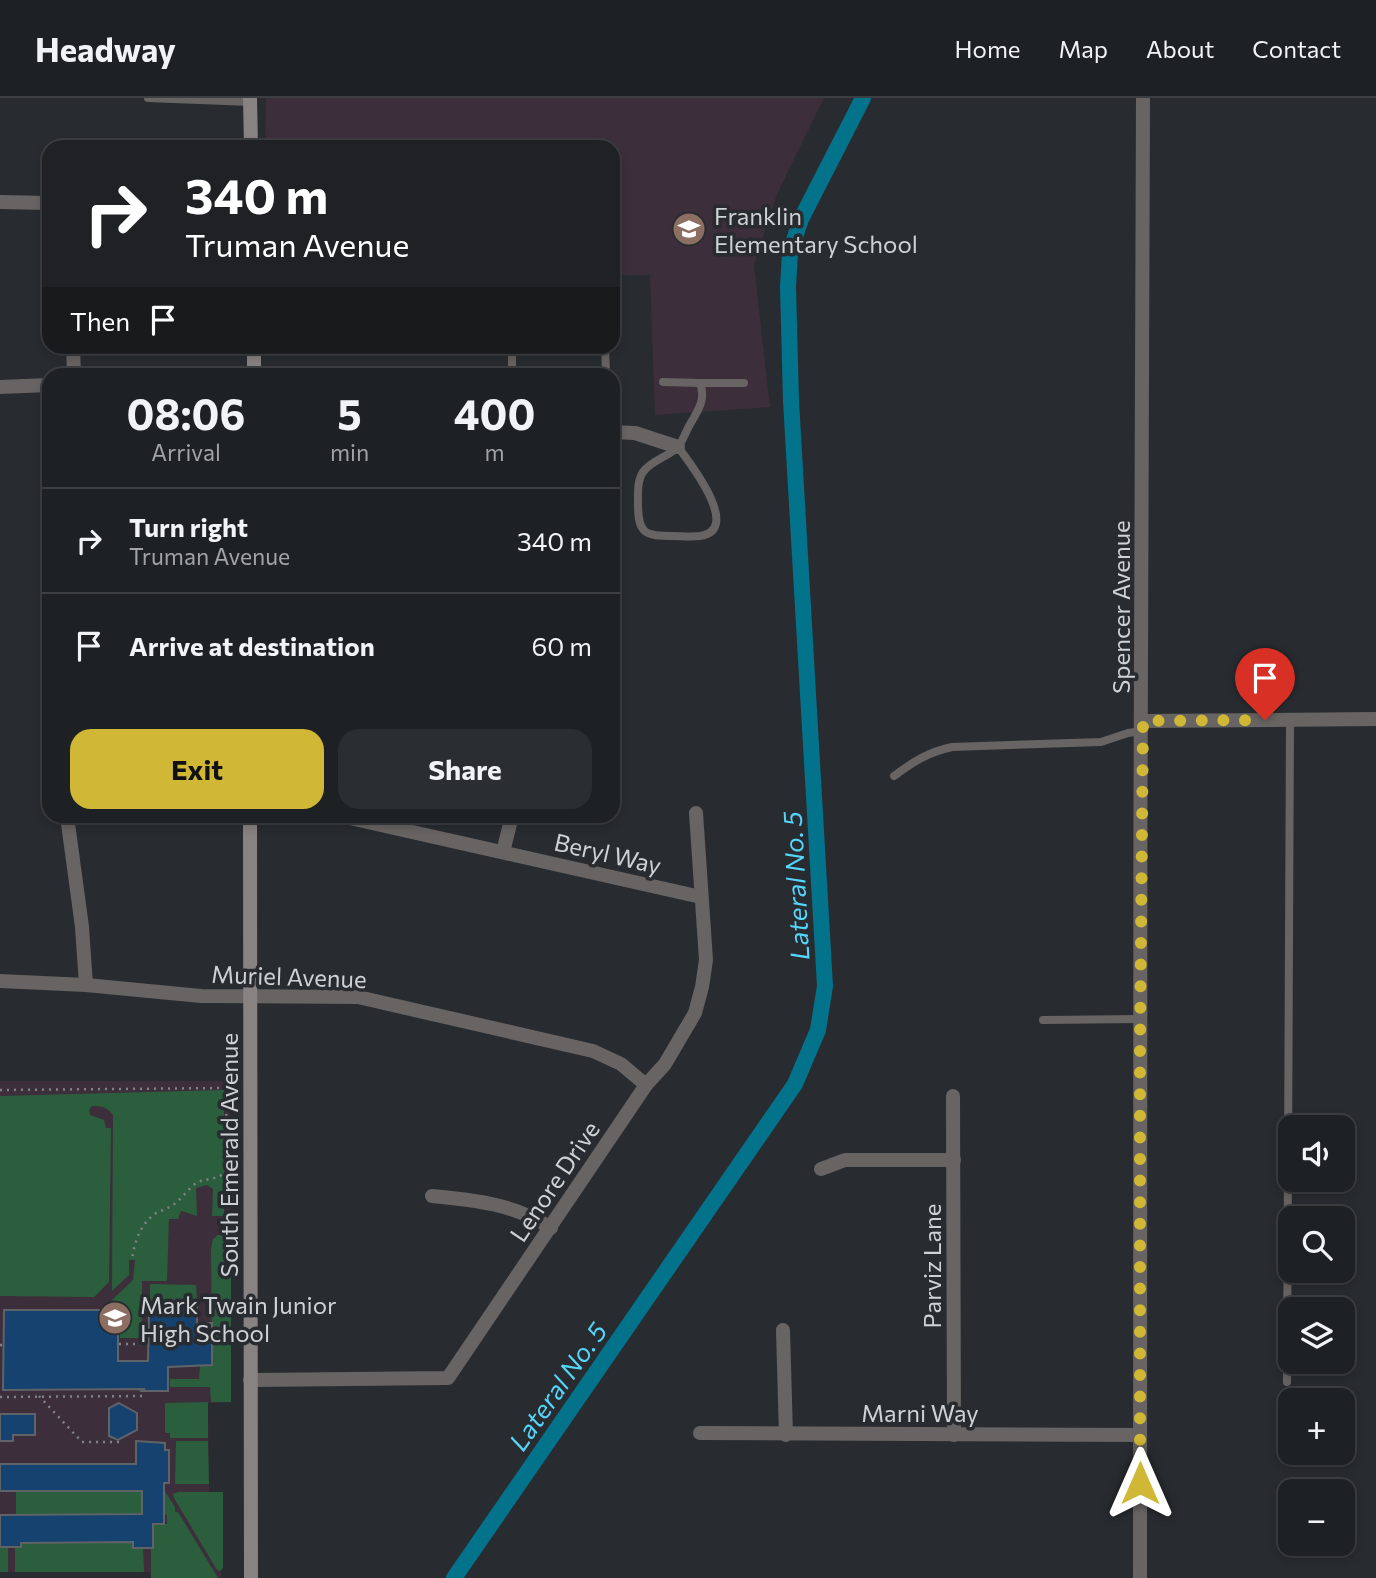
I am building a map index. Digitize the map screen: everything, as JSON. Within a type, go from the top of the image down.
[{"type":"street","name":"Spencer Avenue","points":[[1140,1578],[1143,98]]},
{"type":"street","points":[[251,100],[251,140]]},
{"type":"street","points":[[0,202],[42,202]]},
{"type":"street","points":[[0,387],[42,385]]},
{"type":"street","points":[[620,432],[635,433],[678,447]]},
{"type":"street","points":[[1143,726],[1376,719]]},
{"type":"street","name":"Lenore Drive","points":[[250,1380],[448,1378],[646,1085],[665,1064],[695,1013],[706,960],[696,813]]},
{"type":"street","points":[[68,823],[82,927],[86,985]]},
{"type":"street","name":"South Emerald Avenue","points":[[250,823],[251,1578]]},
{"type":"street","name":"Beryl Way","points":[[372,823],[701,897]]},
{"type":"street","points":[[503,852],[510,823]]},
{"type":"street","name":"Muriel Avenue","points":[[0,981],[86,985],[201,996],[358,996],[593,1051],[621,1065],[646,1085]]},
{"type":"street","name":"Parviz Lane","points":[[953,1096],[954,1435]]},
{"type":"street","points":[[821,1169],[845,1160],[954,1160]]},
{"type":"street","points":[[432,1196],[507,1206],[534,1217],[551,1228]]},
{"type":"street","points":[[783,1330],[786,1435]]},
{"type":"street","name":"Marni Way","points":[[700,1433],[1140,1435]]},
{"type":"lane","points":[[148,98],[251,100]]},
{"type":"lane","points":[[663,382],[744,383]]},
{"type":"lane","points":[[678,447],[707,490],[716,509],[716,521],[712,530],[703,536],[651,536],[643,531],[639,521],[638,485],[642,473],[652,463],[678,447],[702,403],[700,383]]},
{"type":"lane","points":[[1287,1382],[1290,720]]},
{"type":"lane","points":[[894,776],[933,751],[952,747],[1101,742],[1143,726]]},
{"type":"lane","points":[[1043,1020],[1140,1019]]},
{"type":"path","points":[[0,1090],[226,1088],[227,1168],[224,1174],[216,1179],[198,1182],[173,1205],[155,1214],[141,1230],[133,1245],[132,1260]]},
{"type":"path","points":[[119,1345],[146,1344]]},
{"type":"path","points":[[0,1396],[146,1396]]},
{"type":"path","points":[[40,1396],[82,1442],[120,1442]]},
{"type":"shaded area","name":"Franklin Elementary School","points":[[266,98],[824,98],[777,194],[754,265],[770,407],[655,415],[650,275],[620,275],[620,140],[265,140]]},
{"type":"shaded area","name":"Mark Twain Junior High School","points":[[0,1081],[230,1081],[231,1402],[208,1403],[209,1492],[223,1492],[221,1578],[151,1578],[150,1572],[0,1572]]},
{"type":"green space","points":[[224,1090],[224,1216],[212,1216],[213,1189],[207,1185],[196,1188],[197,1216],[181,1211],[178,1219],[169,1219],[167,1281],[142,1281],[142,1338],[120,1338],[120,1305],[112,1300],[133,1280],[135,1260],[129,1260],[129,1275],[112,1291],[113,1115],[101,1107],[92,1106],[89,1110],[90,1115],[104,1120],[106,1128],[111,1128],[109,1282],[94,1297],[0,1296],[0,1096]]},
{"type":"green space","points":[[218,1235],[231,1235],[231,1402],[211,1402],[210,1387],[170,1387],[170,1379],[199,1379],[200,1365],[212,1364],[211,1248],[213,1239]]},
{"type":"green space","points":[[150,1284],[196,1285],[197,1300],[159,1309],[150,1302]]},
{"type":"green space","points":[[208,1402],[208,1438],[170,1438],[170,1433],[165,1433],[165,1403]]},
{"type":"green space","points":[[176,1441],[208,1441],[209,1484],[175,1484]]},
{"type":"green space","points":[[16,1491],[142,1491],[142,1514],[16,1515]]},
{"type":"green space","points":[[164,1492],[218,1578],[151,1578],[153,1536],[150,1536],[150,1524],[167,1524]]},
{"type":"green space","points":[[223,1492],[223,1568],[220,1571],[174,1498],[173,1494]]},
{"type":"green space","points":[[133,1542],[133,1548],[143,1548],[144,1572],[15,1572],[15,1547],[21,1547],[21,1543]]},
{"type":"green space","points":[[0,1547],[8,1547],[8,1572],[0,1572]]},
{"type":"building","points":[[168,1300],[197,1300],[197,1323],[212,1323],[212,1365],[168,1367],[168,1391],[3,1390],[4,1310],[118,1310],[118,1361],[148,1361],[149,1311],[168,1311]]},
{"type":"building","points":[[119,1403],[137,1413],[137,1430],[118,1440],[109,1436],[109,1408]]},
{"type":"building","points":[[0,1414],[35,1414],[35,1435],[13,1435],[13,1441],[0,1441]]},
{"type":"building","points":[[136,1441],[165,1443],[165,1450],[169,1450],[169,1483],[164,1483],[164,1524],[153,1524],[153,1548],[133,1548],[133,1542],[21,1543],[21,1547],[0,1547],[0,1515],[142,1514],[142,1491],[0,1491],[0,1464],[136,1464]]},
{"type":"waterway","name":"Lateral No. 5","points":[[454,1578],[795,1084],[818,1030],[825,986],[791,401],[788,287],[790,252],[801,219],[863,98]]},
{"type":"place","name":"Franklin Elementary School","points":[[689,229]]},
{"type":"place","name":"Mark Twain Junior High School","points":[[115,1318]]},
{"type":"route","points":[[1140,1483],[1143,721],[1265,720]]}]
